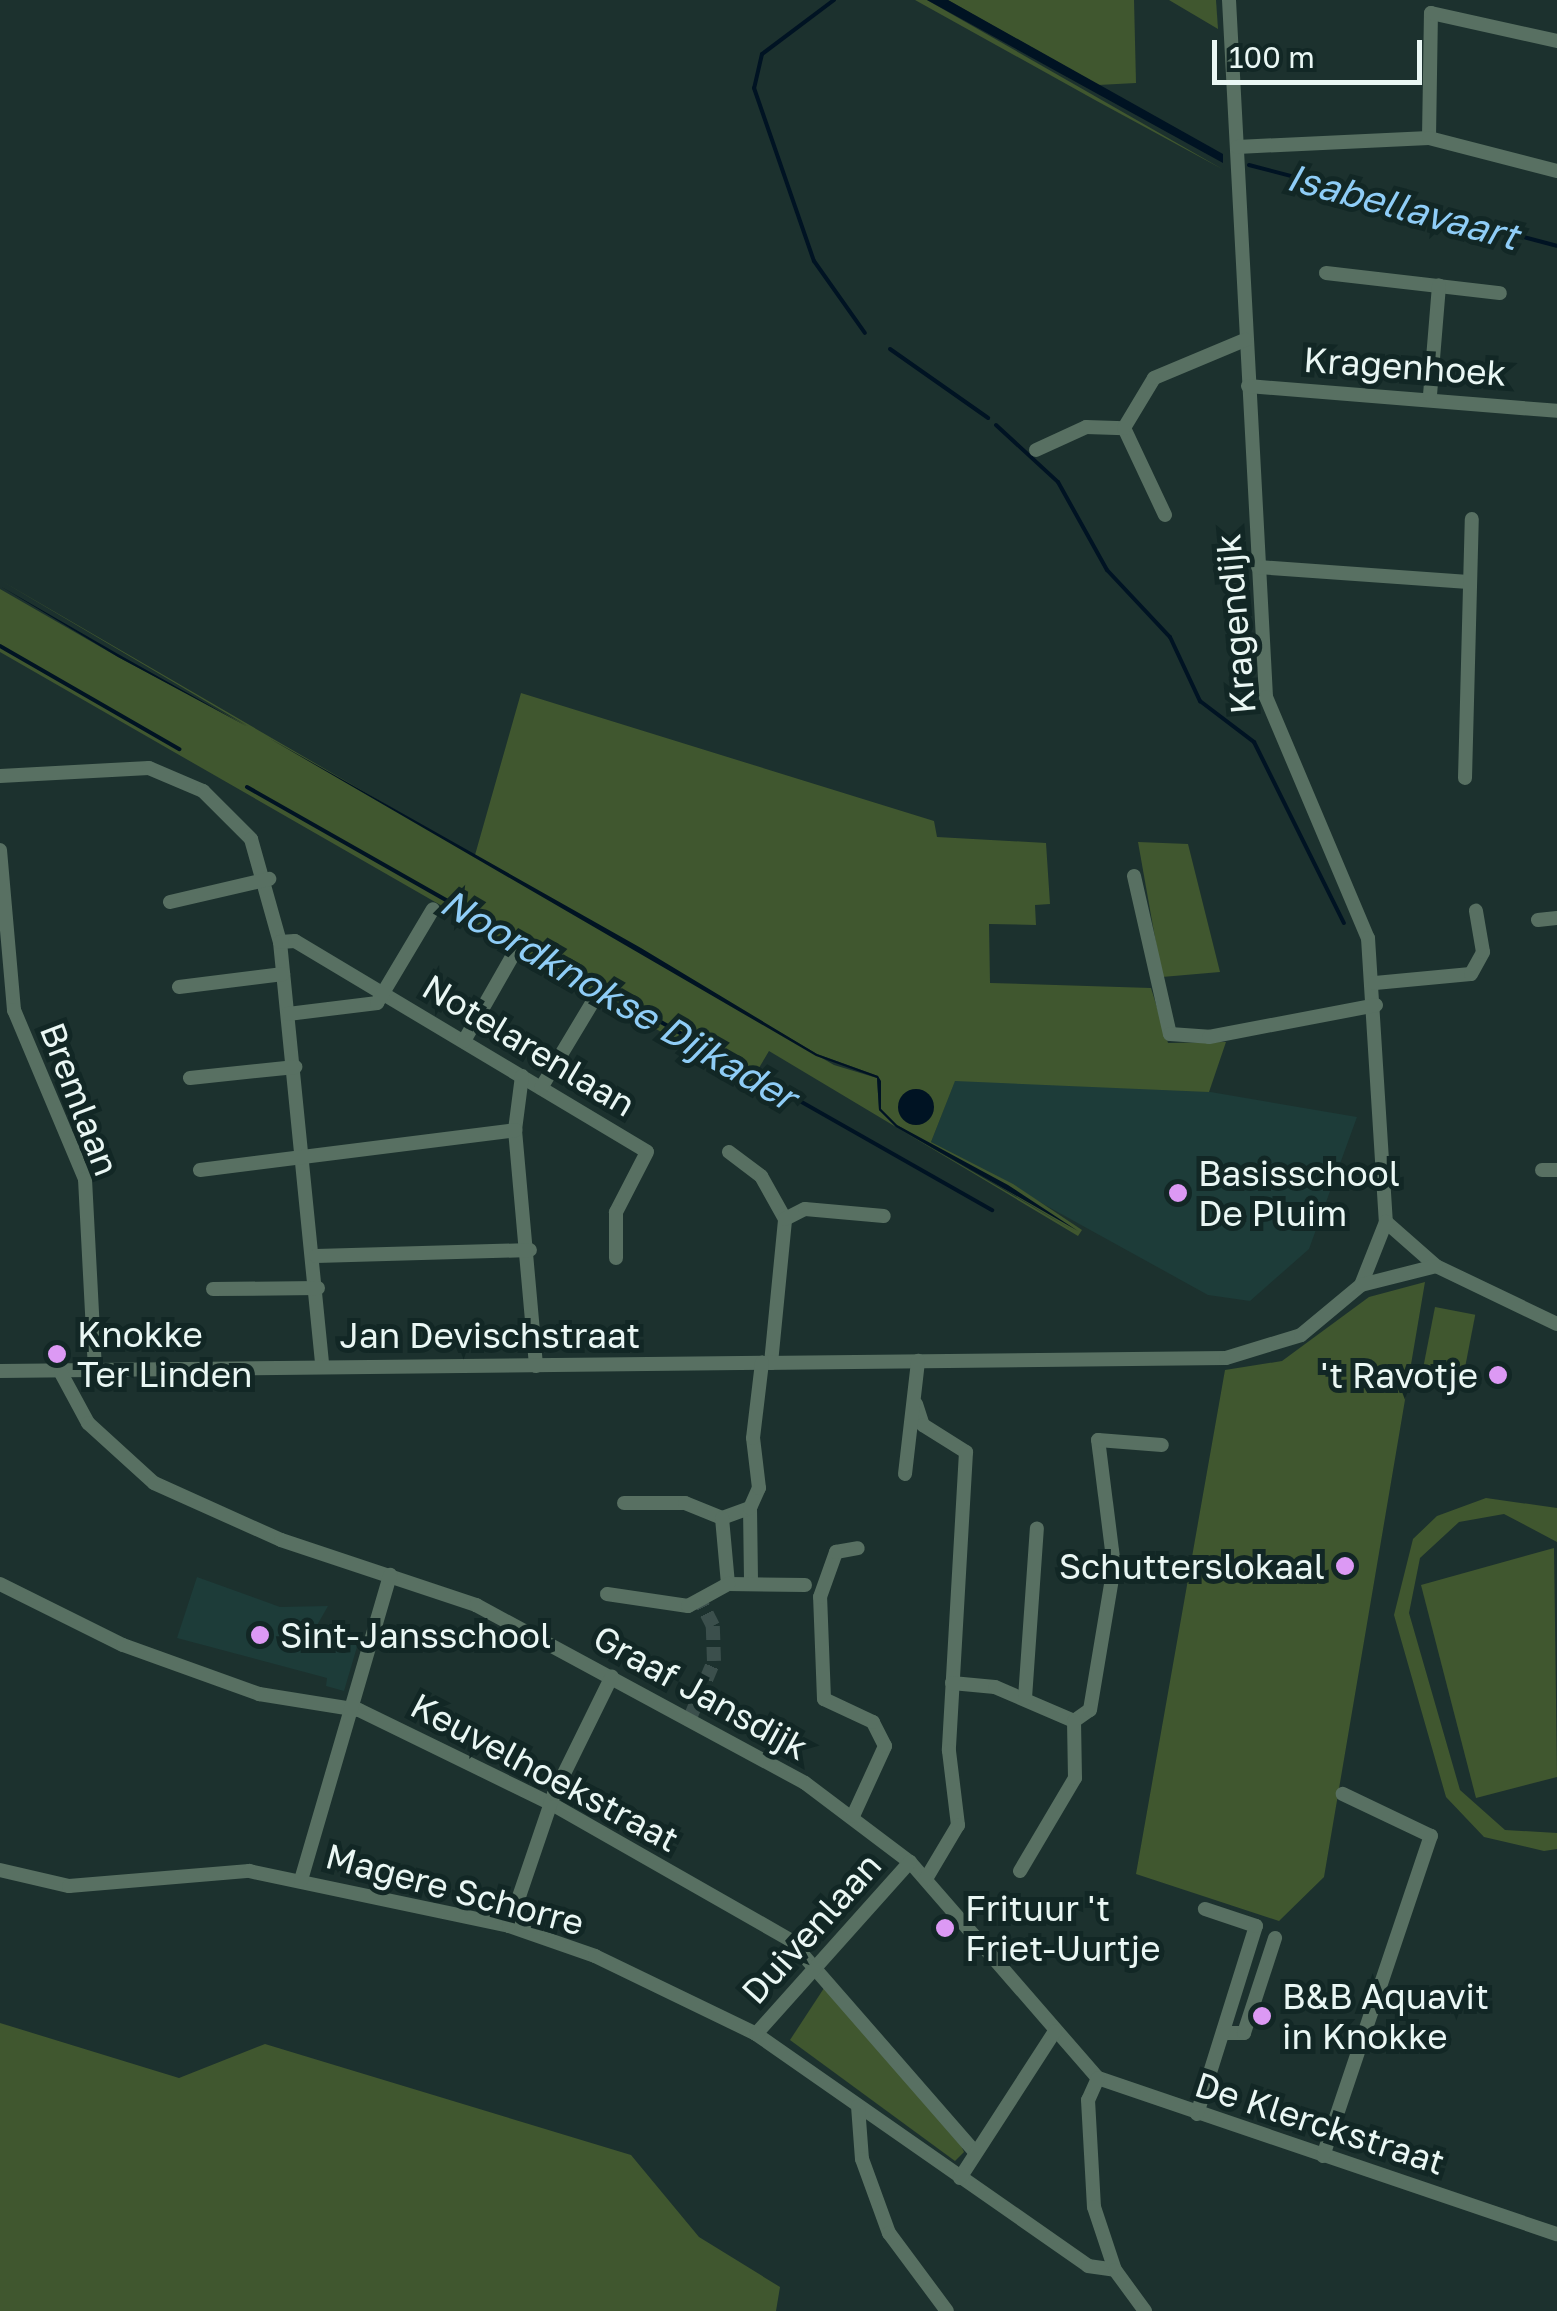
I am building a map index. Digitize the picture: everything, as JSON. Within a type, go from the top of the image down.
[{"type":"street","name":"Kragendijk","points":[[1229,0],[1258,568],[1272,722],[1361,912],[1375,983],[1386,1222],[1361,1284]]},
{"type":"street","points":[[1429,138],[1431,13],[1557,41]]},
{"type":"street","points":[[1237,147],[1429,138],[1557,171]]},
{"type":"street","points":[[1326,273],[1500,294]]},
{"type":"street","points":[[1430,395],[1439,285]]},
{"type":"street","points":[[1036,450],[1086,426],[1124,428],[1139,416],[1154,378],[1246,340]]},
{"type":"street","name":"Kragenhoek","points":[[1248,386],[1430,395],[1557,412]]},
{"type":"street","points":[[1124,428],[1165,515]]},
{"type":"street","points":[[1465,778],[1472,518]]},
{"type":"street","points":[[1258,568],[1468,582]]},
{"type":"street","points":[[0,776],[119,765],[177,777],[238,822],[268,879],[280,942],[316,1256],[322,1366]]},
{"type":"street","name":"Bremlaan","points":[[0,850],[14,1010],[85,1179],[95,1372]]},
{"type":"street","points":[[1134,876],[1170,1034],[1209,1037],[1376,1005]]},
{"type":"street","points":[[170,902],[268,879]]},
{"type":"street","points":[[384,993],[433,909]]},
{"type":"street","points":[[1375,983],[1471,974],[1483,952],[1476,912]]},
{"type":"street","points":[[1538,920],[1557,918]]},
{"type":"street","name":"Notelarenlaan","points":[[280,942],[295,941],[648,1152],[616,1212],[616,1258]]},
{"type":"street","points":[[464,1042],[514,955]]},
{"type":"street","points":[[179,986],[283,974]]},
{"type":"street","name":"Notelarenlaan","points":[[288,1014],[377,1004],[384,993]]},
{"type":"street","points":[[540,1088],[592,1003]]},
{"type":"street","points":[[190,1078],[295,1067]]},
{"type":"street","points":[[522,1076],[516,1130],[530,1250],[536,1366]]},
{"type":"street","points":[[200,1170],[516,1130]]},
{"type":"street","points":[[729,1152],[761,1176],[784,1219],[753,1438],[760,1488],[750,1508],[751,1583]]},
{"type":"street","points":[[784,1219],[805,1209],[884,1216]]},
{"type":"street","points":[[1386,1222],[1405,1244],[1436,1266],[1557,1324]]},
{"type":"street","points":[[316,1256],[530,1250]]},
{"type":"street","name":"Jan Devischstraat","points":[[61,1372],[1226,1358],[1300,1335],[1361,1284],[1436,1266]]},
{"type":"street","points":[[213,1290],[318,1288]]},
{"type":"street","points":[[905,1474],[918,1361]]},
{"type":"street","points":[[0,1371],[61,1372]]},
{"type":"street","name":"Graaf Jansdijk","points":[[61,1372],[88,1423],[140,1475],[281,1540],[476,1605],[612,1676],[853,1816],[926,1879],[1098,2078]]},
{"type":"street","points":[[916,1404],[923,1425],[966,1452],[952,1683],[958,1825],[926,1879]]},
{"type":"street","points":[[1074,1720],[1090,1710],[1112,1604],[1098,1440],[1162,1445]]},
{"type":"street","points":[[624,1503],[686,1503],[722,1518],[750,1508]]},
{"type":"street","points":[[722,1518],[728,1584]]},
{"type":"street","points":[[1026,1698],[1037,1528]]},
{"type":"street","points":[[853,1816],[884,1746],[873,1722],[824,1700],[820,1598],[825,1574],[836,1552],[858,1548]]},
{"type":"street","points":[[608,1594],[688,1606],[728,1584],[805,1585],[825,1574]]},
{"type":"street","points":[[301,1880],[390,1575]]},
{"type":"street","name":"Keuvelhoekstraat","points":[[0,1584],[123,1645],[259,1694],[348,1711],[550,1802],[819,1963],[975,2152]]},
{"type":"street","points":[[805,1585],[820,1598]]},
{"type":"street","points":[[509,1926],[550,1802],[612,1676]]},
{"type":"street","points":[[952,1683],[1026,1698],[1074,1720]]},
{"type":"street","points":[[1020,1871],[1075,1778],[1074,1720]]},
{"type":"street","points":[[1323,2156],[1431,1836],[1343,1794]]},
{"type":"street","name":"Duivenlaan","points":[[756,2034],[910,1862]]},
{"type":"street","name":"Magere Schorre","points":[[0,1870],[69,1886],[216,1868],[301,1880],[509,1926],[756,2034],[1088,2266],[1115,2270]]},
{"type":"street","points":[[1197,2114],[1256,1926],[1206,1910]]},
{"type":"street","points":[[1224,2033],[1244,2033],[1275,1938]]},
{"type":"street","points":[[960,2178],[1055,2031]]},
{"type":"street","points":[[1098,2078],[1088,2100],[1088,2179],[1115,2270],[1145,2311]]},
{"type":"street","name":"De Klerckstraat","points":[[1098,2078],[1557,2234]]},
{"type":"street","points":[[858,2106],[862,2160],[889,2233],[947,2311]]},
{"type":"shaded area","points":[[927,0],[948,0],[1223,154],[1223,163]]},
{"type":"shaded area","points":[[0,586],[118,654],[248,727],[118,657]]},
{"type":"shaded area","points":[[267,737],[641,948],[817,1054],[878,1076],[881,1109],[897,1125],[1008,1185],[1078,1231],[896,1127],[879,1110],[877,1078],[816,1056]]},
{"type":"shaded area","name":"Basisschool De Pluim","points":[[955,1080],[1193,1089],[1357,1117],[1309,1249],[1250,1301],[1208,1295],[931,1142]]},
{"type":"shaded area","points":[[916,1089],[929,1094],[934,1107],[929,1120],[916,1125],[903,1120],[898,1107],[903,1094]]},
{"type":"shaded area","name":"Sint-Jansschool","points":[[197,1577],[280,1607],[328,1606],[316,1627],[359,1640],[344,1691],[326,1686],[327,1678],[177,1638]]},
{"type":"green space","points":[[915,0],[927,0],[1224,170],[1095,100]]},
{"type":"green space","points":[[948,0],[1134,0],[1136,83],[1098,85]]},
{"type":"green space","points":[[1169,0],[1216,0],[1218,29]]},
{"type":"green space","points":[[0,580],[834,1065],[877,1078],[879,1110],[896,1127],[1076,1232],[897,1125],[881,1109],[878,1076],[817,1054],[475,855],[521,693],[934,821],[937,837],[1046,843],[1050,904],[1035,905],[1036,925],[989,924],[990,983],[1151,988],[1168,1043],[1226,1042],[1209,1092],[955,1081],[931,1142],[1013,1184],[1082,1230],[1078,1236],[769,1051],[750,1083],[0,652],[0,589],[248,726]]},
{"type":"green space","points":[[1138,842],[1188,844],[1220,972],[1162,977]]},
{"type":"green space","points":[[1425,1282],[1324,1877],[1279,1921],[1136,1874],[1225,1370],[1282,1361],[1369,1297]]},
{"type":"green space","points":[[1435,1307],[1475,1315],[1463,1378],[1423,1370]]},
{"type":"green space","points":[[1486,1498],[1557,1508],[1557,1542],[1504,1514],[1459,1522],[1420,1558],[1409,1613],[1460,1790],[1505,1830],[1557,1833],[1557,1849],[1544,1851],[1484,1837],[1446,1797],[1394,1615],[1413,1539],[1437,1516]]},
{"type":"green space","points":[[1554,1548],[1557,1777],[1476,1798],[1421,1585]]},
{"type":"green space","points":[[828,1982],[956,2135],[964,2152],[955,2161],[790,2040]]},
{"type":"green space","points":[[0,2023],[179,2078],[265,2044],[631,2155],[699,2237],[780,2287],[776,2311],[0,2311]]},
{"type":"waterway","points":[[834,0],[762,54],[754,88],[814,261],[865,333]]},
{"type":"waterway","name":"Isabellavaart","points":[[1249,165],[1557,246]]},
{"type":"waterway","points":[[890,349],[988,418]]},
{"type":"waterway","points":[[996,425],[1058,482],[1107,570],[1170,637],[1200,701],[1254,742],[1344,923]]},
{"type":"waterway","name":"Noordknokse Dijkader","points":[[0,646],[179,749]]},
{"type":"waterway","name":"Noordknokse Dijkader","points":[[247,787],[992,1210]]},
{"type":"tunnel","points":[[690,1718],[714,1661],[713,1626],[701,1602]]},
{"type":"place","name":"Basisschool De Pluim","points":[[1178,1193]]},
{"type":"place","name":"Knokke Ter Linden","points":[[57,1354]]},
{"type":"place","name":"'t Ravotje","points":[[1498,1375]]},
{"type":"place","name":"Schutterslokaal","points":[[1345,1566]]},
{"type":"place","name":"Sint-Jansschool","points":[[260,1635]]},
{"type":"place","name":"Frituur 't Friet-Uurtje","points":[[945,1928]]},
{"type":"place","name":"B&B Aquavit in Knokke","points":[[1262,2016]]}]
